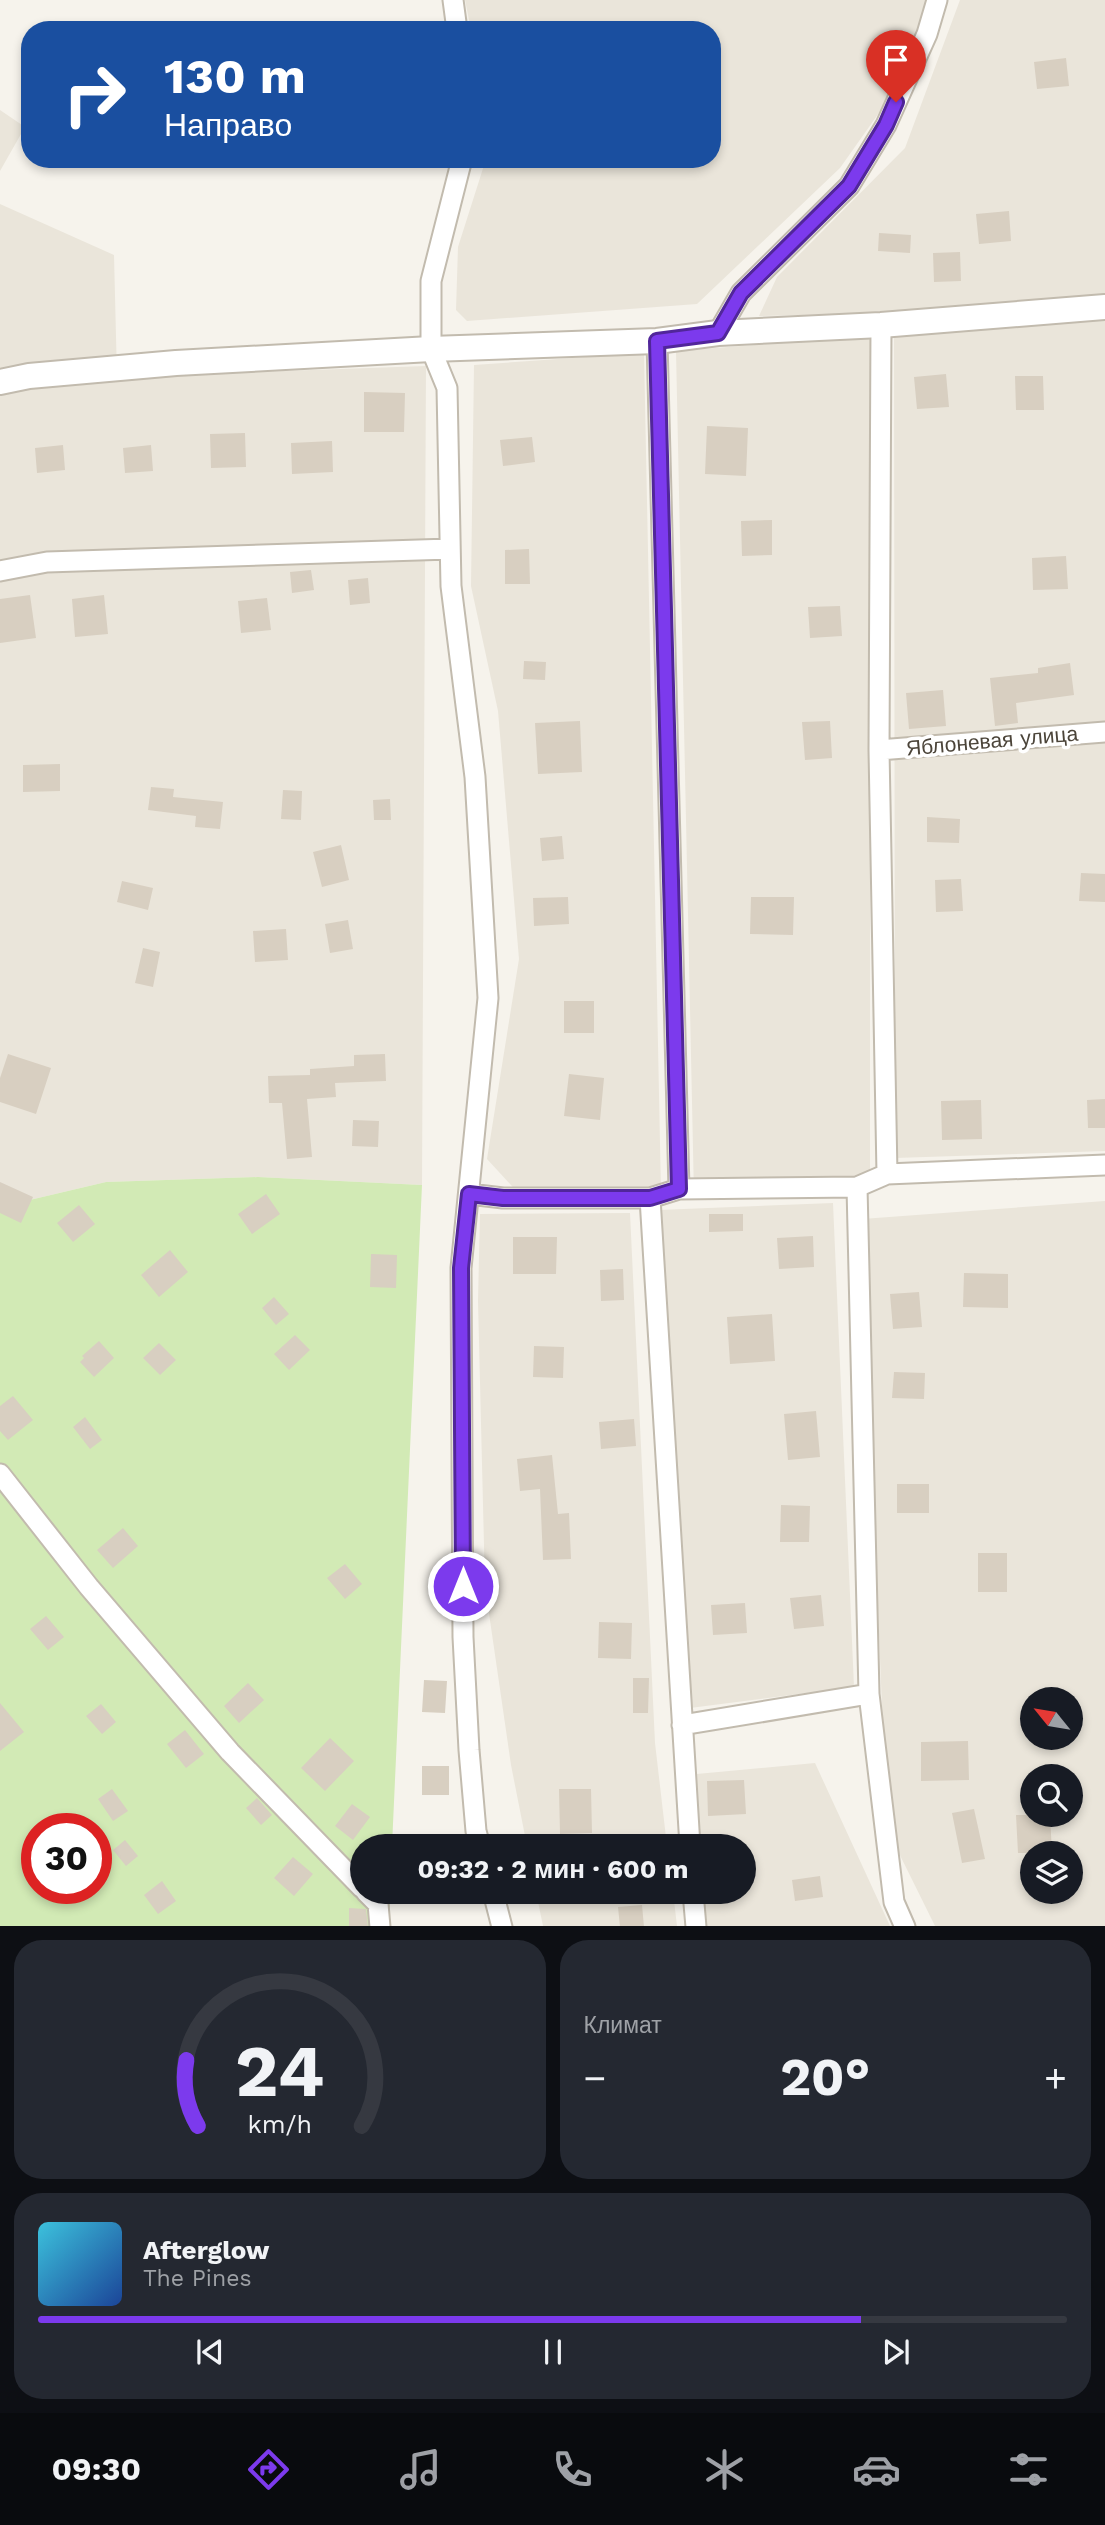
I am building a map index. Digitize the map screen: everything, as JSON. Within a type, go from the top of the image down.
[{"type":"street","points":[[453,0],[456,21]]},
{"type":"street","points":[[718,333],[741,293],[849,186],[886,125],[927,34],[937,0]]},
{"type":"street","points":[[460,168],[431,281],[431,349],[447,388],[451,586],[475,778],[488,998],[461,1268],[463,1637],[477,1834]]},
{"type":"street","points":[[0,382],[29,376],[176,363],[431,349],[657,341],[718,333],[881,325],[1105,307]]},
{"type":"street","points":[[881,325],[879,750],[887,1174]]},
{"type":"street","points":[[657,341],[679,1189]]},
{"type":"street","points":[[0,571],[47,562],[450,549]]},
{"type":"street","name":"Яблоневая улица","points":[[879,750],[1105,732]]},
{"type":"street","points":[[469,1194],[503,1198],[650,1198],[679,1189],[857,1187],[887,1174],[1105,1165]]},
{"type":"street","points":[[857,1187],[869,1694],[894,1902],[905,1926]]},
{"type":"street","points":[[650,1198],[689,1834]]},
{"type":"street","points":[[0,1474],[89,1587],[230,1752],[350,1876]]},
{"type":"street","points":[[682,1725],[869,1694]]},
{"type":"street","points":[[378,1904],[380,1926]]},
{"type":"street","points":[[496,1904],[502,1926]]},
{"type":"street","points":[[694,1904],[696,1926]]},
{"type":"shaded area","points":[[465,0],[933,0],[925,26],[881,110],[840,168],[697,304],[467,321],[456,310],[458,247],[483,168],[721,168],[721,21],[469,21]]},
{"type":"shaded area","points":[[960,0],[1105,0],[1105,296],[842,314],[759,316],[777,277],[905,148]]},
{"type":"shaded area","points":[[0,110],[21,124],[21,134],[0,171]]},
{"type":"shaded area","points":[[0,204],[114,255],[117,377],[426,366],[422,1185],[258,1177],[106,1182],[0,1207]]},
{"type":"shaded area","points":[[1105,318],[1105,1151],[895,1158],[894,330]]},
{"type":"shaded area","points":[[870,336],[870,1189],[694,1196],[676,351]]},
{"type":"shaded area","points":[[644,353],[661,1193],[521,1196],[487,1159],[519,959],[498,711],[471,586],[474,365]]},
{"type":"shaded area","points":[[1105,1201],[1105,1926],[935,1926],[887,1829],[862,1219]]},
{"type":"shaded area","points":[[833,1203],[854,1687],[690,1708],[659,1210]]},
{"type":"shaded area","points":[[630,1213],[655,1743],[666,1834],[525,1834],[511,1765],[485,1586],[478,1301],[480,1214]]},
{"type":"shaded area","points":[[815,1763],[890,1926],[706,1926],[701,1904],[756,1904],[756,1834],[687,1834],[675,1776]]},
{"type":"shaded area","points":[[538,1904],[674,1904],[677,1926],[543,1926]]},
{"type":"green space","points":[[258,1177],[422,1185],[393,1834],[350,1834],[350,1904],[390,1904],[389,1926],[0,1926],[0,1207],[106,1182]]},
{"type":"building","points":[[1066,58],[1069,86],[1037,89],[1034,62]]},
{"type":"building","points":[[1009,211],[1011,241],[979,244],[976,214]]},
{"type":"building","points":[[879,233],[911,235],[910,253],[878,251]]},
{"type":"building","points":[[960,252],[961,281],[934,282],[933,253]]},
{"type":"building","points":[[946,374],[949,407],[917,409],[914,377]]},
{"type":"building","points":[[1015,376],[1043,376],[1044,410],[1016,410]]},
{"type":"building","points":[[364,392],[405,393],[404,432],[364,432]]},
{"type":"building","points":[[707,426],[748,428],[746,476],[705,474]]},
{"type":"building","points":[[245,433],[246,467],[211,468],[210,434]]},
{"type":"building","points":[[532,437],[535,462],[503,466],[500,440]]},
{"type":"building","points":[[332,441],[333,472],[292,474],[291,443]]},
{"type":"building","points":[[63,445],[65,470],[37,473],[35,448]]},
{"type":"building","points":[[151,445],[153,471],[125,473],[123,448]]},
{"type":"building","points":[[772,520],[772,555],[742,556],[741,521]]},
{"type":"building","points":[[529,549],[530,584],[505,584],[505,550]]},
{"type":"building","points":[[1066,556],[1068,589],[1033,590],[1032,558]]},
{"type":"building","points":[[311,570],[314,590],[292,593],[290,572]]},
{"type":"building","points":[[368,578],[370,603],[350,605],[348,580]]},
{"type":"building","points":[[30,595],[36,638],[0,643],[0,599]]},
{"type":"building","points":[[104,595],[108,634],[75,637],[72,599]]},
{"type":"building","points":[[267,598],[271,630],[241,633],[238,601]]},
{"type":"building","points":[[840,606],[842,636],[810,638],[808,607]]},
{"type":"building","points":[[524,661],[546,662],[545,680],[523,679]]},
{"type":"building","points":[[1070,663],[1074,695],[1016,703],[1018,723],[995,726],[990,678],[1038,673],[1038,668]]},
{"type":"building","points":[[943,690],[946,726],[909,729],[906,693]]},
{"type":"building","points":[[580,721],[582,772],[538,774],[535,723]]},
{"type":"building","points":[[830,721],[832,758],[805,760],[802,722]]},
{"type":"building","points":[[60,764],[60,791],[23,792],[23,765]]},
{"type":"building","points":[[151,787],[174,789],[173,797],[223,802],[220,829],[195,827],[196,816],[148,810]]},
{"type":"building","points":[[283,790],[302,791],[301,820],[281,819]]},
{"type":"building","points":[[390,799],[391,820],[374,820],[373,800]]},
{"type":"building","points":[[927,817],[960,819],[959,843],[927,842]]},
{"type":"building","points":[[562,836],[564,859],[542,861],[540,838]]},
{"type":"building","points":[[341,845],[349,880],[322,887],[313,852]]},
{"type":"building","points":[[1081,873],[1105,874],[1105,902],[1079,901]]},
{"type":"building","points":[[961,879],[963,911],[936,912],[935,880]]},
{"type":"building","points":[[122,881],[153,888],[148,910],[117,902]]},
{"type":"building","points":[[568,897],[569,924],[534,926],[533,898]]},
{"type":"building","points":[[751,897],[794,897],[793,935],[750,934]]},
{"type":"building","points":[[348,920],[353,949],[330,953],[325,924]]},
{"type":"building","points":[[286,929],[288,960],[255,962],[253,931]]},
{"type":"building","points":[[143,948],[160,952],[153,987],[135,983]]},
{"type":"building","points":[[564,1001],[594,1001],[594,1033],[564,1033]]},
{"type":"building","points":[[8,1054],[51,1068],[36,1114],[0,1102],[0,1078]]},
{"type":"building","points":[[385,1054],[386,1081],[335,1083],[336,1097],[307,1099],[312,1157],[287,1159],[282,1103],[269,1103],[268,1076],[310,1075],[310,1069],[354,1066],[354,1055]]},
{"type":"building","points":[[569,1074],[604,1078],[600,1120],[564,1116]]},
{"type":"building","points":[[1105,1099],[1105,1128],[1088,1128],[1087,1100]]},
{"type":"building","points":[[981,1100],[982,1139],[942,1140],[941,1101]]},
{"type":"building","points":[[353,1120],[379,1121],[378,1147],[352,1146]]},
{"type":"building","points":[[0,1182],[33,1197],[21,1223],[0,1213]]},
{"type":"building","points":[[266,1194],[280,1214],[252,1234],[238,1214]]},
{"type":"building","points":[[79,1205],[95,1224],[73,1242],[57,1223]]},
{"type":"building","points":[[709,1214],[743,1214],[743,1231],[709,1232]]},
{"type":"building","points":[[813,1236],[814,1267],[779,1269],[777,1238]]},
{"type":"building","points":[[513,1237],[557,1237],[556,1274],[513,1274]]},
{"type":"building","points":[[170,1250],[188,1272],[159,1297],[141,1275]]},
{"type":"building","points":[[371,1254],[397,1255],[396,1288],[370,1287]]},
{"type":"building","points":[[623,1269],[624,1300],[601,1301],[600,1270]]},
{"type":"building","points":[[964,1273],[1008,1274],[1008,1308],[963,1307]]},
{"type":"building","points":[[919,1292],[922,1327],[893,1329],[890,1294]]},
{"type":"building","points":[[274,1297],[289,1314],[276,1325],[262,1308]]},
{"type":"building","points":[[772,1314],[775,1361],[730,1364],[727,1317]]},
{"type":"building","points":[[295,1335],[310,1350],[289,1370],[274,1354]]},
{"type":"building","points":[[99,1341],[114,1358],[94,1377],[80,1362],[84,1358],[82,1356]]},
{"type":"building","points":[[159,1343],[176,1360],[160,1375],[143,1358]]},
{"type":"building","points":[[534,1346],[564,1347],[563,1378],[533,1377]]},
{"type":"building","points":[[894,1372],[925,1373],[924,1399],[892,1398]]},
{"type":"building","points":[[13,1396],[33,1420],[8,1440],[0,1431],[0,1406]]},
{"type":"building","points":[[816,1411],[820,1457],[788,1460],[784,1414]]},
{"type":"building","points":[[85,1417],[102,1440],[90,1449],[73,1427]]},
{"type":"building","points":[[634,1419],[636,1446],[601,1449],[599,1422]]},
{"type":"building","points":[[552,1455],[558,1514],[569,1513],[571,1559],[543,1560],[540,1489],[520,1491],[517,1459]]},
{"type":"building","points":[[897,1484],[929,1484],[929,1513],[897,1513]]},
{"type":"building","points":[[781,1505],[810,1506],[809,1542],[780,1542]]},
{"type":"building","points":[[123,1528],[138,1546],[113,1568],[97,1550]]},
{"type":"building","points":[[978,1553],[1007,1553],[1007,1592],[978,1592]]},
{"type":"building","points":[[345,1564],[362,1584],[345,1599],[327,1578]]},
{"type":"building","points":[[821,1595],[824,1626],[794,1629],[790,1598]]},
{"type":"building","points":[[745,1603],[747,1633],[713,1635],[711,1605]]},
{"type":"building","points":[[46,1616],[64,1637],[48,1650],[30,1629]]},
{"type":"building","points":[[599,1622],[632,1623],[631,1659],[598,1658]]},
{"type":"building","points":[[633,1678],[649,1678],[648,1713],[633,1713]]},
{"type":"building","points":[[424,1680],[447,1681],[445,1713],[422,1712]]},
{"type":"building","points":[[248,1683],[264,1700],[239,1723],[224,1706]]},
{"type":"building","points":[[0,1703],[24,1732],[0,1751]]},
{"type":"building","points":[[101,1704],[116,1722],[102,1734],[86,1716]]},
{"type":"building","points":[[185,1730],[204,1754],[186,1768],[167,1744]]},
{"type":"building","points":[[330,1738],[354,1761],[325,1791],[301,1768]]},
{"type":"building","points":[[968,1741],[969,1780],[921,1781],[921,1742]]},
{"type":"building","points":[[422,1766],[449,1766],[449,1795],[422,1795]]},
{"type":"building","points":[[744,1780],[746,1814],[708,1816],[707,1781]]},
{"type":"building","points":[[112,1789],[128,1811],[113,1821],[112,1813],[108,1813],[98,1799]]},
{"type":"building","points":[[559,1789],[591,1789],[592,1833],[560,1834]]},
{"type":"building","points":[[257,1798],[272,1815],[261,1825],[246,1808]]},
{"type":"building","points":[[352,1804],[370,1817],[357,1834],[350,1834],[350,1838],[335,1826]]},
{"type":"building","points":[[974,1809],[985,1859],[962,1863],[952,1813]]},
{"type":"building","points":[[1016,1815],[1020,1815],[1020,1827],[1051,1827],[1051,1841],[1020,1841],[1018,1853]]},
{"type":"building","points":[[125,1840],[138,1856],[126,1866],[113,1850]]},
{"type":"building","points":[[293,1857],[313,1874],[294,1896],[274,1878]]},
{"type":"building","points":[[820,1876],[823,1897],[795,1901],[792,1880]]},
{"type":"building","points":[[162,1881],[176,1901],[158,1914],[144,1895]]},
{"type":"building","points":[[642,1905],[644,1926],[620,1926],[618,1907]]},
{"type":"building","points":[[349,1908],[366,1909],[368,1926],[349,1926]]},
{"type":"route","points":[[463,1586],[461,1268],[469,1194],[503,1198],[650,1198],[679,1189],[657,341],[718,333],[741,293],[849,186],[886,125],[896,102]]}]
